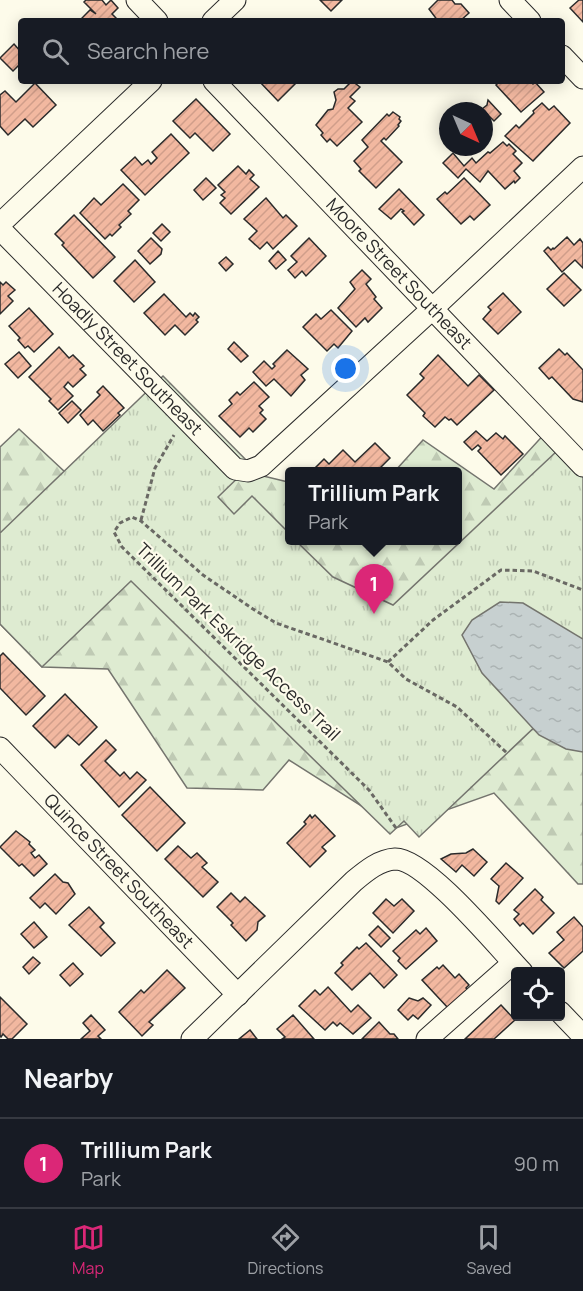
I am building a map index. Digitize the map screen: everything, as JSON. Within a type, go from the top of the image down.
[{"type":"street","points":[[137,0],[154,18]]},
{"type":"street","points":[[216,18],[235,0]]},
{"type":"street","points":[[510,0],[527,18]]},
{"type":"street","points":[[565,59],[583,78]]},
{"type":"street","points":[[0,225],[148,84]]},
{"type":"street","name":"Moore Street Southeast","points":[[217,84],[583,466]]},
{"type":"street","points":[[431,310],[583,167]]},
{"type":"street","name":"Hoadly Street Southeast","points":[[0,229],[235,469],[248,471],[261,466],[431,310]]},
{"type":"street","name":"Quince Street Southeast","points":[[0,748],[238,995]]},
{"type":"street","points":[[192,1039],[354,881],[381,862],[396,859],[408,861],[441,886],[518,967]]},
{"type":"street","points":[[427,1039],[511,973]]},
{"type":"street","points":[[565,1016],[583,1036]]},
{"type":"path","points":[[141,521],[155,468],[174,435]]},
{"type":"path","name":"Trillium Park Eskridge Access Trail","points":[[396,828],[369,790],[122,547],[114,532],[120,523],[132,517],[141,521],[203,575],[276,623],[388,662],[406,679],[457,707],[507,753]]},
{"type":"path","points":[[388,662],[433,620],[501,570],[533,571],[583,590]]},
{"type":"green space","points":[[163,376],[251,465],[218,497],[234,514],[252,496],[285,529],[285,545],[300,545],[333,577],[393,605],[457,545],[462,545],[462,540],[557,451],[583,475],[583,681],[419,837],[404,821],[390,834],[131,581],[42,667],[0,624],[0,533]]},
{"type":"green space","points":[[19,429],[65,472],[235,469],[285,481],[285,545],[462,545],[462,467],[399,467],[423,440],[494,489],[548,430],[583,466],[583,884],[578,884],[494,793],[396,828],[289,760],[263,790],[187,788],[108,669],[42,667],[0,624],[0,447]]},
{"type":"water","points":[[500,602],[523,603],[583,639],[583,752],[566,749],[539,735],[482,673],[462,635],[472,620]]},
{"type":"building","points":[[102,0],[106,5],[111,0],[118,8],[112,14],[116,18],[82,18],[90,10],[96,14],[84,2]]},
{"type":"building","points":[[320,0],[342,0],[331,11]]},
{"type":"building","points":[[438,0],[452,0],[455,4],[461,4],[469,13],[463,18],[436,18],[429,9]]},
{"type":"building","points":[[579,0],[583,0],[583,22],[570,8]]},
{"type":"building","points":[[14,44],[18,49],[18,66],[13,71],[0,58]]},
{"type":"building","points":[[36,84],[56,105],[33,127],[25,119],[8,135],[0,126],[0,95],[5,91],[16,102]]},
{"type":"building","points":[[262,84],[295,84],[278,101]]},
{"type":"building","points":[[349,84],[356,84],[360,87],[350,97],[355,101],[348,108],[362,122],[337,146],[330,139],[327,142],[316,125],[328,110],[333,109],[336,100],[334,92],[344,89]]},
{"type":"building","points":[[537,84],[544,92],[521,112],[496,85]]},
{"type":"building","points":[[196,99],[230,134],[213,151],[195,133],[190,138],[173,121]]},
{"type":"building","points":[[542,103],[549,110],[554,106],[570,123],[533,161],[505,136],[516,125],[519,128]]},
{"type":"building","points":[[493,105],[501,114],[493,120]]},
{"type":"building","points":[[393,112],[400,117],[399,126],[386,140],[384,138],[381,141],[402,162],[376,188],[359,171],[361,169],[354,161],[368,147],[362,140],[387,114],[389,116]]},
{"type":"building","points":[[171,134],[189,153],[145,195],[121,170],[135,157],[142,165],[148,160],[151,164],[157,158],[152,152]]},
{"type":"building","points":[[503,142],[507,146],[509,144],[516,151],[513,154],[522,163],[514,171],[520,178],[505,189],[488,171],[480,182],[466,169],[458,178],[443,163],[450,156],[456,156],[464,166],[472,158],[476,163],[484,156],[493,156],[493,150]]},
{"type":"building","points":[[238,166],[246,174],[249,170],[254,175],[250,179],[259,187],[231,214],[220,203],[225,198],[221,195],[225,192],[218,185]]},
{"type":"building","points":[[206,178],[216,188],[203,200],[194,190]]},
{"type":"building","points":[[464,178],[490,205],[474,220],[470,216],[461,224],[437,199],[445,192],[447,194]]},
{"type":"building","points":[[123,184],[139,200],[128,211],[131,214],[119,225],[121,227],[105,239],[80,213],[94,198],[101,205]]},
{"type":"building","points":[[399,189],[424,215],[414,225],[401,209],[391,219],[379,209]]},
{"type":"building","points":[[266,198],[283,218],[286,215],[297,226],[273,249],[267,242],[260,249],[249,239],[257,231],[244,219]]},
{"type":"building","points":[[74,215],[115,257],[93,278],[62,245],[64,243],[55,234]]},
{"type":"building","points":[[162,224],[170,232],[161,241],[153,233]]},
{"type":"building","points":[[567,237],[574,245],[580,239],[583,243],[583,268],[575,260],[562,272],[544,251],[548,247],[551,250],[554,249]]},
{"type":"building","points":[[151,238],[162,249],[161,254],[150,264],[138,251]]},
{"type":"building","points":[[309,238],[326,256],[306,276],[302,271],[295,278],[288,270],[297,262],[291,256]]},
{"type":"building","points":[[278,251],[286,260],[276,269],[269,261]]},
{"type":"building","points":[[226,257],[233,264],[226,271],[219,263]]},
{"type":"building","points":[[135,260],[155,282],[134,302],[114,281]]},
{"type":"building","points":[[362,270],[371,279],[366,284],[382,308],[368,322],[365,318],[356,327],[338,308],[355,289],[350,282]]},
{"type":"building","points":[[564,273],[581,290],[564,306],[547,289]]},
{"type":"building","points":[[0,282],[3,285],[6,282],[15,290],[8,296],[13,301],[0,314]]},
{"type":"building","points":[[503,293],[521,312],[498,334],[483,319],[491,310],[488,307]]},
{"type":"building","points":[[164,294],[186,317],[190,313],[193,316],[195,313],[199,317],[196,320],[198,322],[185,335],[175,325],[165,335],[144,313]]},
{"type":"building","points":[[29,308],[53,334],[34,352],[28,346],[25,348],[18,340],[20,338],[9,326]]},
{"type":"building","points":[[331,310],[352,331],[338,348],[334,344],[327,351],[303,327],[316,314],[321,319]]},
{"type":"building","points":[[234,342],[248,356],[241,362],[228,349]]},
{"type":"building","points":[[59,347],[69,358],[73,355],[84,366],[80,369],[86,375],[73,387],[68,382],[64,387],[73,396],[58,410],[49,401],[51,399],[29,377]]},
{"type":"building","points":[[559,349],[565,355],[567,353],[583,370],[583,402],[573,399],[552,377],[549,379],[539,368]]},
{"type":"building","points":[[287,350],[308,369],[301,375],[305,380],[291,396],[274,379],[266,386],[253,372],[264,361],[272,369],[275,366],[273,364]]},
{"type":"building","points":[[19,352],[31,366],[18,378],[5,364]]},
{"type":"building","points":[[438,355],[468,386],[479,375],[494,390],[457,425],[445,417],[435,427],[407,395],[424,378],[420,374]]},
{"type":"building","points":[[254,382],[269,397],[259,406],[263,410],[260,413],[266,419],[253,432],[249,428],[240,437],[219,416],[232,404],[229,400],[237,392],[240,395]]},
{"type":"building","points":[[103,386],[124,408],[103,431],[93,420],[88,425],[80,415],[100,395],[97,392]]},
{"type":"building","points":[[72,401],[81,410],[68,423],[59,413]]},
{"type":"building","points":[[476,431],[487,441],[496,433],[503,439],[505,436],[523,454],[501,475],[478,451],[481,448],[478,445],[472,450],[464,442]]},
{"type":"building","points":[[375,443],[390,458],[381,467],[316,467],[324,459],[329,464],[343,450],[355,462]]},
{"type":"building","points":[[3,653],[45,696],[26,715],[0,688],[0,656]]},
{"type":"building","points":[[65,694],[97,727],[79,745],[68,735],[55,748],[33,726]]},
{"type":"building","points":[[106,740],[116,750],[105,761],[120,776],[124,772],[130,779],[137,772],[146,780],[119,807],[81,765]]},
{"type":"building","points":[[150,787],[185,823],[157,851],[122,815]]},
{"type":"building","points":[[310,815],[312,818],[315,815],[335,836],[322,847],[326,851],[310,867],[287,843],[306,824],[304,822]]},
{"type":"building","points":[[16,831],[30,842],[29,844],[35,850],[31,853],[35,858],[39,855],[47,864],[34,876],[22,864],[19,866],[0,847]]},
{"type":"building","points":[[178,846],[191,858],[197,853],[207,863],[202,867],[218,882],[203,897],[165,859]]},
{"type":"building","points":[[473,849],[487,862],[474,876],[462,865],[456,872],[441,859],[451,854],[466,853]]},
{"type":"building","points":[[506,863],[523,878],[499,904],[496,901],[499,886],[491,879]]},
{"type":"building","points":[[55,874],[63,882],[68,883],[75,894],[56,914],[45,903],[40,908],[30,898]]},
{"type":"building","points":[[535,889],[543,897],[541,900],[554,913],[533,934],[523,923],[520,926],[514,919],[519,914],[514,910]]},
{"type":"building","points":[[231,893],[240,902],[245,897],[265,916],[258,922],[257,930],[246,941],[217,907]]},
{"type":"building","points":[[386,899],[394,906],[402,899],[414,911],[393,933],[373,913]]},
{"type":"building","points":[[89,907],[104,923],[100,927],[115,943],[101,956],[69,925]]},
{"type":"building","points":[[574,917],[583,927],[583,951],[565,967],[549,953],[564,940],[557,932]]},
{"type":"building","points":[[34,922],[47,937],[34,948],[21,934]]},
{"type":"building","points":[[378,926],[390,938],[381,947],[369,935]]},
{"type":"building","points":[[426,928],[437,941],[406,969],[398,961],[400,958],[393,951],[416,930],[420,934]]},
{"type":"building","points":[[366,943],[397,975],[384,988],[370,973],[352,990],[335,973],[343,965],[341,963],[357,947],[359,949]]},
{"type":"building","points":[[33,957],[40,963],[29,974],[23,967]]},
{"type":"building","points":[[73,963],[83,974],[70,986],[60,975]]},
{"type":"building","points":[[443,965],[455,978],[459,974],[469,985],[466,988],[468,990],[448,1008],[422,980],[437,967],[439,969]]},
{"type":"building","points":[[167,970],[185,988],[149,1022],[153,1025],[142,1036],[119,1012],[141,990],[144,993]]},
{"type":"building","points":[[328,987],[351,1012],[358,1005],[371,1018],[353,1034],[340,1023],[337,1026],[333,1022],[325,1030],[299,1006],[315,990],[320,995]]},
{"type":"building","points":[[0,997],[27,1024],[12,1039],[8,1039],[3,1034],[1,1037],[0,1035]]},
{"type":"building","points":[[409,998],[418,1001],[423,998],[431,1005],[418,1019],[413,1015],[408,1020],[398,1010]]},
{"type":"building","points":[[501,1005],[511,1016],[511,1021],[514,1021],[494,1039],[465,1039]]},
{"type":"building","points":[[91,1015],[105,1030],[98,1036],[101,1039],[81,1039],[90,1031],[83,1023]]},
{"type":"building","points":[[293,1015],[314,1039],[282,1039],[285,1037],[277,1029]]},
{"type":"building","points":[[379,1022],[390,1034],[394,1034],[398,1039],[362,1039]]},
{"type":"building","points":[[250,1030],[257,1039],[239,1039]]},
{"type":"place","name":"Trillium Park","points":[[374,614]]}]
